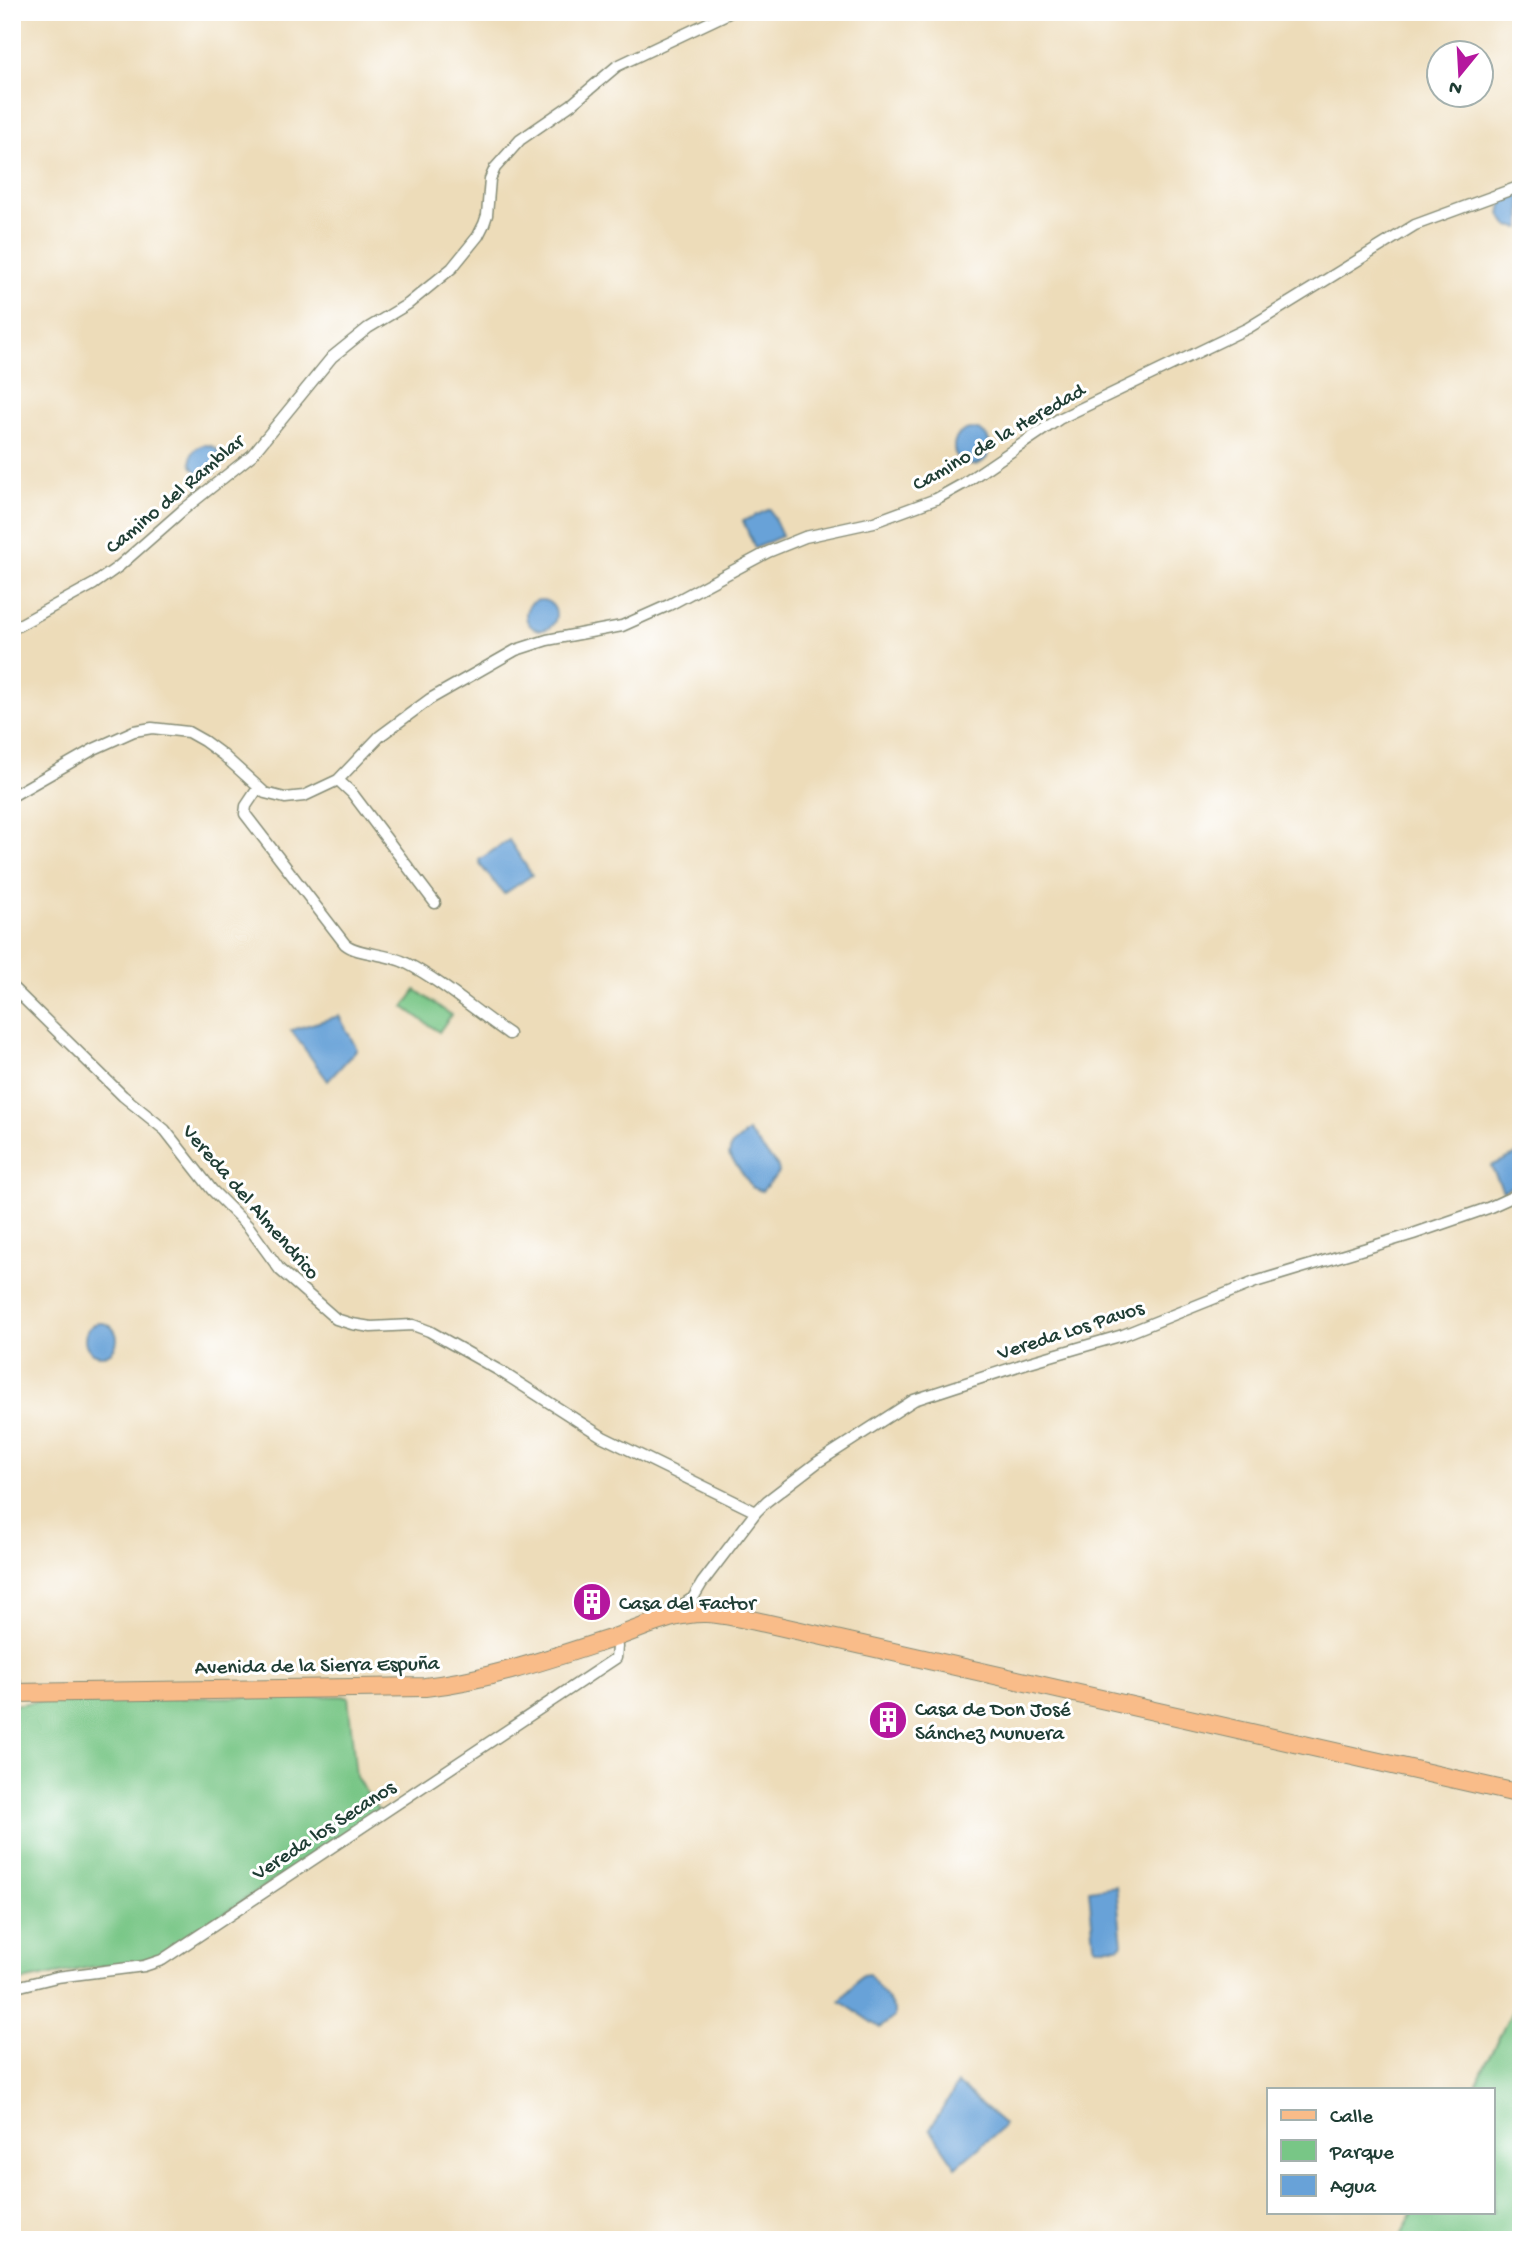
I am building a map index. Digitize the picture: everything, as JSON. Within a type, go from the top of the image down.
[{"type":"main road","name":"Avenida de la Sierra Espuña","points":[[14,1696],[425,1687],[482,1678],[614,1637],[691,1606],[706,1613],[765,1623],[1521,1794]]},
{"type":"street","name":"Camino del Ramblar","points":[[12,629],[94,584],[118,566],[251,455],[332,357],[368,328],[408,304],[452,268],[484,225],[490,179],[495,169],[520,140],[572,104],[617,66],[731,12]]},
{"type":"street","name":"Camino de la Heredad","points":[[12,796],[94,749],[134,732],[152,728],[188,732],[223,755],[258,788],[278,798],[304,796],[338,780],[380,736],[412,712],[516,650],[547,640],[622,626],[669,605],[768,552],[819,534],[874,522],[936,499],[966,482],[1059,419],[1248,328],[1415,225],[1521,186]]},
{"type":"street","points":[[338,780],[352,793],[435,903]]},
{"type":"street","points":[[258,788],[246,806],[245,814],[345,944],[351,948],[393,956],[410,964],[509,1034]]},
{"type":"street","name":"Vereda del Almendrico","points":[[12,987],[123,1096],[165,1129],[212,1190],[248,1226],[280,1270],[336,1319],[371,1326],[413,1325],[429,1331],[500,1371],[603,1437],[756,1512]]},
{"type":"street","name":"Vereda Los Pavos","points":[[691,1606],[756,1512],[818,1462],[914,1401],[1030,1362],[1123,1335],[1255,1282],[1413,1234],[1488,1208],[1521,1193]]},
{"type":"street","name":"Vereda los Secanos","points":[[12,1988],[57,1977],[144,1966],[162,1960],[616,1658],[614,1637]]},
{"type":"street","points":[[12,1672],[14,1696]]},
{"type":"green space","points":[[416,990],[451,1015],[439,1032],[404,1007]]},
{"type":"green space","points":[[348,1696],[356,1777],[379,1811],[159,1956],[142,1963],[91,1967],[12,1983],[12,1705],[55,1699]]},
{"type":"green space","points":[[1521,1993],[1521,2240],[1399,2240],[1412,2214],[1494,2214],[1494,2088],[1474,2088]]},
{"type":"water","points":[[1512,195],[1521,195],[1521,228],[1508,226],[1500,214],[1502,204]]},
{"type":"water","points":[[972,429],[985,434],[990,447],[985,460],[972,465],[959,460],[954,447],[959,434]]},
{"type":"water","points":[[206,445],[217,449],[221,460],[217,471],[206,475],[195,471],[191,460],[195,449]]},
{"type":"water","points":[[770,509],[782,536],[755,548],[743,521]]},
{"type":"water","points":[[541,600],[547,601],[555,609],[555,621],[547,629],[541,630],[535,629],[527,621],[526,615],[527,609],[535,601]]},
{"type":"water","points":[[509,840],[532,875],[504,894],[479,860]]},
{"type":"water","points":[[339,1016],[357,1049],[328,1081],[291,1030]]},
{"type":"water","points":[[748,1132],[778,1167],[779,1173],[762,1191],[753,1188],[729,1155],[731,1146]]},
{"type":"water","points":[[1521,1152],[1521,1182],[1503,1191],[1491,1166]]},
{"type":"water","points":[[101,1323],[113,1327],[117,1339],[113,1351],[101,1355],[89,1351],[85,1339],[89,1327]]},
{"type":"water","points":[[1116,1886],[1122,1944],[1118,1947],[1096,1947],[1089,1890]]},
{"type":"water","points":[[869,1974],[894,2009],[894,2017],[880,2028],[840,2001],[862,1975]]},
{"type":"water","points":[[958,2084],[1004,2124],[956,2167],[930,2129]]},
{"type":"place","name":"Casa del Factor","points":[[592,1602]]},
{"type":"place","name":"Casa de Don José Sánchez Munuera","points":[[888,1720]]}]
